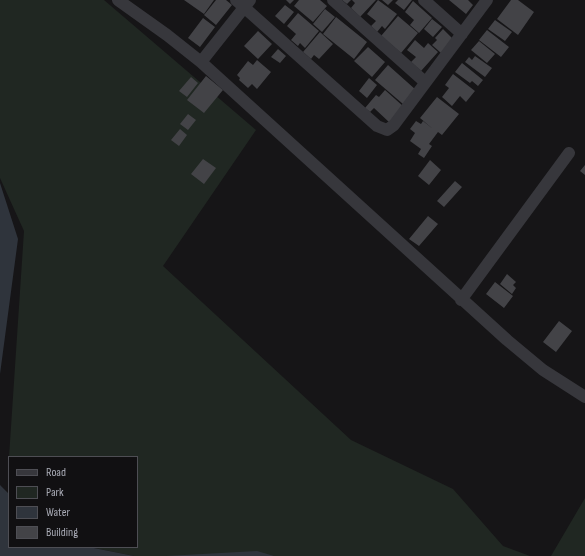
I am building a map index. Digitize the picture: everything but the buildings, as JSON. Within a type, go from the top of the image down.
[{"type":"street","points":[[118,0],[167,35],[201,62],[461,300],[543,370],[585,398]]},
{"type":"street","points":[[333,0],[425,82]]},
{"type":"street","points":[[424,0],[462,34]]},
{"type":"street","points":[[201,62],[243,2],[383,130],[389,130],[487,0]]},
{"type":"street","points":[[461,300],[569,152]]},
{"type":"green space","points":[[0,0],[104,0],[256,130],[163,266],[351,440],[453,489],[503,546],[530,556],[134,556],[94,548],[138,548],[138,456],[9,456],[24,231],[0,178]]},
{"type":"green space","points":[[585,498],[585,556],[551,556]]},
{"type":"water","points":[[0,183],[18,239],[0,374]]},
{"type":"water","points":[[0,485],[8,493],[8,548],[94,548],[134,556],[0,556]]},
{"type":"water","points":[[257,551],[274,556],[166,556]]}]
